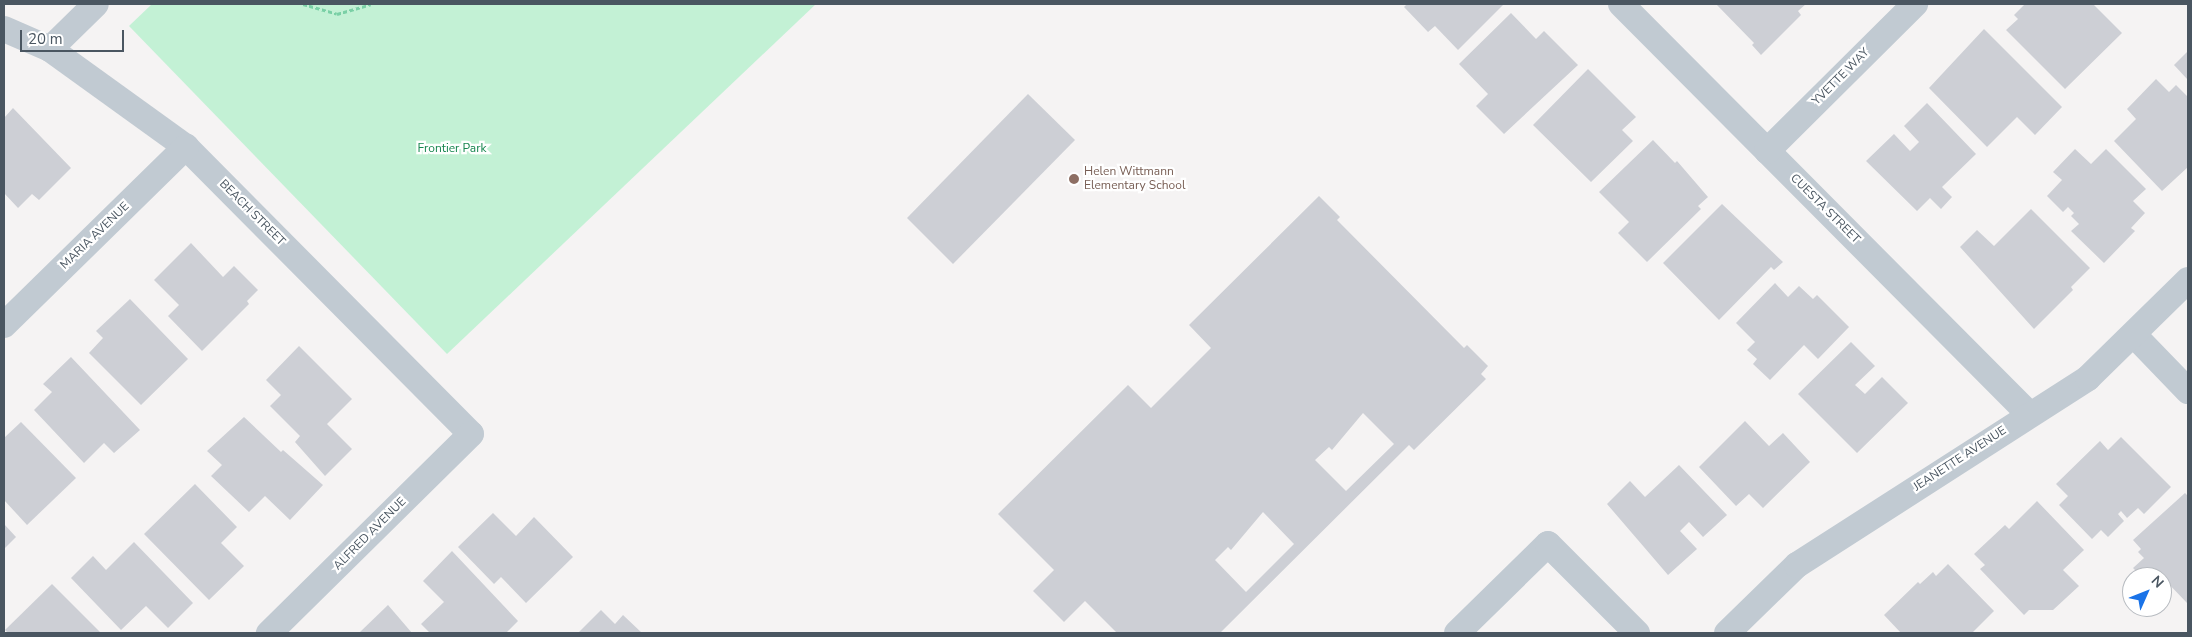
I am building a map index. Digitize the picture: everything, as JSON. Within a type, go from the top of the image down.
[{"type":"street","points":[[50,49],[96,4]]},
{"type":"street","name":"CUESTA STREET","points":[[1621,4],[2029,414]]},
{"type":"street","name":"YVETTE WAY","points":[[1767,151],[1915,4]]},
{"type":"street","name":"BEACH STREET","points":[[4,29],[50,49],[186,147],[470,434]]},
{"type":"street","name":"MARIA AVENUE","points":[[4,326],[186,147]]},
{"type":"street","name":"JEANETTE AVENUE","points":[[1728,633],[1797,565],[2029,414],[2088,378],[2188,280]]},
{"type":"street","points":[[2134,335],[2188,391]]},
{"type":"street","name":"ALFRED AVENUE","points":[[269,633],[470,434]]},
{"type":"street","points":[[1457,633],[1548,544],[1637,633]]},
{"type":"path","points":[[303,4],[337,14],[371,4]]},
{"type":"green space","name":"Frontier Park","points":[[152,4],[816,4],[447,354],[129,26]]},
{"type":"building","points":[[1407,4],[1504,4],[1458,50],[1435,26],[1428,32],[1404,7]]},
{"type":"building","points":[[1716,4],[1806,4],[1798,11],[1801,15],[1761,55],[1752,45],[1754,43]]},
{"type":"building","points":[[2025,4],[2093,4],[2122,33],[2065,89],[2006,30],[2018,19],[2014,15]]},
{"type":"building","points":[[1511,13],[1536,39],[1544,31],[1578,65],[1504,134],[1476,106],[1488,94],[1459,64]]},
{"type":"building","points":[[1984,29],[2062,107],[2035,135],[2017,117],[1987,147],[1929,88]]},
{"type":"building","points":[[2188,51],[2188,80],[2174,65]]},
{"type":"building","points":[[1588,69],[1636,117],[1622,130],[1633,141],[1591,182],[1533,125]]},
{"type":"building","points":[[2156,79],[2169,92],[2176,85],[2188,97],[2188,167],[2162,191],[2114,141],[2136,119],[2127,109]]},
{"type":"building","points":[[1028,94],[1075,140],[953,264],[907,218]]},
{"type":"building","points":[[1927,103],[1976,154],[1942,187],[1952,197],[1941,209],[1930,198],[1917,211],[1866,161],[1894,134],[1910,151],[1919,142],[1904,126]]},
{"type":"building","points":[[13,108],[71,168],[39,200],[32,194],[18,208],[4,193],[4,118]]},
{"type":"building","points":[[1653,140],[1675,163],[1677,161],[1708,197],[1698,206],[1701,209],[1647,262],[1618,233],[1629,222],[1599,192]]},
{"type":"building","points":[[2075,149],[2091,164],[2106,149],[2146,189],[2133,201],[2145,213],[2131,228],[2135,231],[2104,263],[2071,231],[2079,224],[2071,216],[2074,213],[2068,207],[2063,212],[2047,196],[2062,180],[2053,172]]},
{"type":"building","points":[[1319,196],[1340,217],[1337,220],[1464,348],[1467,345],[1488,366],[1481,374],[1486,379],[1414,450],[1409,445],[1220,633],[1117,633],[1085,601],[1064,622],[1033,591],[1054,570],[998,514],[1128,385],[1151,408],[1211,348],[1189,325]],"holes":[[[1363,413],[1394,444],[1346,491],[1315,460],[1329,447],[1332,450]],[[1263,512],[1294,544],[1246,592],[1215,560],[1228,547],[1231,550]]]},
{"type":"building","points":[[1722,204],[1783,262],[1774,270],[1771,267],[1719,320],[1663,263]]},
{"type":"building","points":[[2031,209],[2090,268],[2071,287],[2073,290],[2034,329],[1960,247],[1977,230],[1994,246]]},
{"type":"building","points":[[191,243],[223,277],[234,266],[258,290],[247,301],[249,304],[202,351],[168,316],[179,305],[154,280]]},
{"type":"building","points":[[1775,283],[1788,297],[1799,286],[1813,299],[1817,295],[1849,327],[1818,359],[1804,345],[1770,380],[1753,364],[1757,359],[1747,350],[1755,342],[1736,323]]},
{"type":"building","points":[[130,299],[188,359],[141,405],[89,353],[103,338],[96,331]]},
{"type":"building","points":[[1851,342],[1875,366],[1855,385],[1865,394],[1882,377],[1908,403],[1857,453],[1798,394]]},
{"type":"building","points":[[299,346],[352,399],[327,424],[352,449],[325,476],[295,442],[300,436],[270,406],[281,395],[266,380]]},
{"type":"building","points":[[71,357],[140,430],[114,453],[104,443],[84,463],[34,410],[52,392],[43,384]]},
{"type":"building","points":[[244,417],[281,452],[283,450],[323,485],[290,520],[265,496],[249,512],[211,476],[222,465],[207,451]]},
{"type":"building","points":[[1745,421],[1769,446],[1783,433],[1810,462],[1763,508],[1749,494],[1736,506],[1699,467]]},
{"type":"building","points":[[21,422],[76,478],[27,525],[4,500],[4,438]]},
{"type":"building","points":[[2121,437],[2171,487],[2144,514],[2138,508],[2127,518],[2121,511],[2118,514],[2124,521],[2108,537],[2101,530],[2092,539],[2059,505],[2068,496],[2056,484],[2100,441],[2108,450]]},
{"type":"building","points":[[1679,465],[1727,515],[1703,537],[1689,522],[1680,531],[1697,549],[1668,575],[1607,504],[1630,481],[1645,497]]},
{"type":"building","points":[[195,484],[237,527],[221,543],[244,566],[209,600],[144,534]]},
{"type":"building","points":[[2185,493],[2188,496],[2187,603],[2172,587],[2172,567],[2134,567],[2144,558],[2138,552],[2141,549],[2133,540]]},
{"type":"building","points":[[2037,501],[2084,550],[2063,570],[2079,586],[2053,610],[2029,610],[2024,615],[1980,569],[1985,565],[1974,554],[2005,525],[2009,529]]},
{"type":"building","points":[[493,513],[516,536],[534,517],[573,557],[526,603],[501,577],[494,584],[458,547]]},
{"type":"building","points":[[4,524],[16,537],[4,549]]},
{"type":"building","points":[[134,542],[193,603],[168,628],[146,606],[121,630],[71,578],[93,556],[106,570]]},
{"type":"building","points":[[452,551],[518,621],[506,633],[430,633],[421,624],[444,602],[423,581]]},
{"type":"building","points":[[1948,564],[1994,611],[1972,633],[1901,633],[1884,615],[1918,582],[1920,584],[1933,572],[1936,576]]},
{"type":"building","points":[[52,584],[101,633],[8,633],[5,630]]},
{"type":"building","points":[[388,605],[412,633],[360,632]]},
{"type":"building","points":[[601,610],[615,624],[623,615],[642,633],[578,633]]},
{"type":"place","name":"Helen Wittmann Elementary School","points":[[1074,179]]}]
